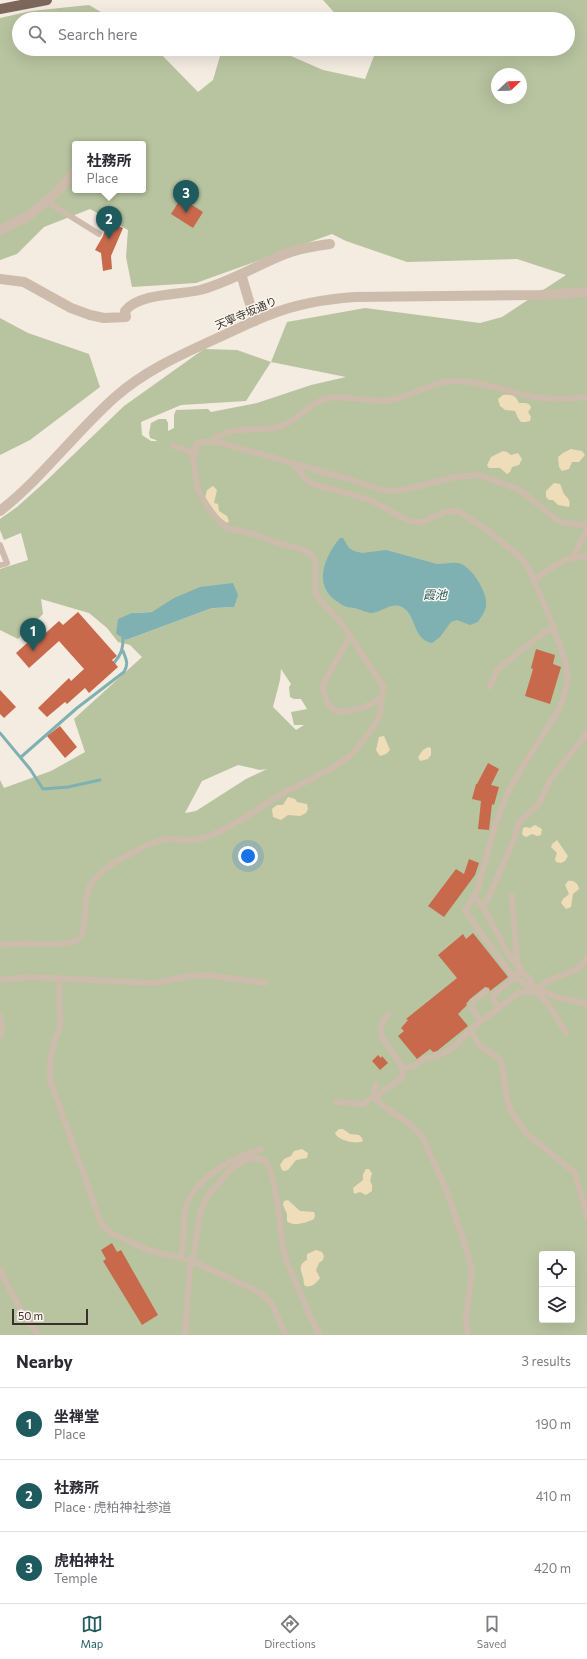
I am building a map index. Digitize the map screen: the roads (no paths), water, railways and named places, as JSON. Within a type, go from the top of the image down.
[{"type":"main road","points":[[3,5],[47,0]]},
{"type":"street","points":[[0,230],[27,217],[57,192],[72,175]]},
{"type":"street","points":[[0,279],[24,282],[71,308],[90,315],[104,318],[126,316],[125,311],[130,305],[147,299],[200,290],[241,274],[285,254],[304,248],[330,244]]},
{"type":"street","points":[[241,274],[255,321]]},
{"type":"street","name":"天寧寺坂通り","points":[[0,511],[26,488],[94,417],[128,387],[178,356],[255,321],[291,308],[330,299],[355,297],[540,295],[587,292]]},
{"type":"lane","points":[[46,201],[100,234]]},
{"type":"lane","points":[[212,441],[232,431],[266,429],[280,426],[298,417],[325,399],[334,398],[386,401],[404,397],[434,384],[448,381],[488,386],[534,397],[562,399],[587,397]]},
{"type":"lane","points":[[172,446],[196,453],[195,447],[198,442],[212,441],[243,448],[295,465],[352,480],[386,491],[403,490],[456,477],[480,475],[520,490],[557,520],[565,523],[587,525]]},
{"type":"lane","points":[[0,945],[9,943],[65,943],[79,940],[82,936],[84,928],[87,893],[95,879],[104,870],[125,857],[161,840],[190,841],[199,839],[241,821],[296,786],[325,773],[353,753],[380,715],[381,699],[384,687],[337,618],[320,600],[316,593],[316,564],[312,555],[301,549],[253,534],[227,528],[216,519],[198,490],[191,452]]},
{"type":"lane","points":[[295,465],[303,476],[312,484],[374,502],[409,521],[422,522],[449,511],[458,512],[487,530],[519,556],[528,567],[554,628],[568,671],[568,680],[565,694],[556,715],[521,769],[507,794],[495,826],[474,897],[465,911],[515,977],[543,998],[566,1033]]},
{"type":"lane","points":[[572,557],[587,529]]},
{"type":"lane","points":[[0,545],[7,563],[0,565]]},
{"type":"lane","points":[[534,580],[557,564],[572,557],[587,557]]},
{"type":"lane","points":[[490,687],[497,670],[543,633],[554,628]]},
{"type":"lane","points":[[350,636],[323,684],[323,691],[330,707],[336,711],[354,710],[365,707],[381,699]]},
{"type":"lane","points":[[482,905],[487,901],[510,848],[519,822],[539,804],[550,780],[587,733]]},
{"type":"lane","points":[[512,896],[517,960],[521,971]]},
{"type":"lane","points":[[474,897],[482,905],[510,957],[521,971],[530,979],[534,991]]},
{"type":"lane","points":[[534,991],[548,981],[578,969],[587,958]]},
{"type":"lane","points":[[499,1007],[492,995],[500,986],[515,977],[521,971]]},
{"type":"lane","points":[[0,980],[23,977],[155,983],[189,976],[207,975],[266,983]]},
{"type":"lane","points":[[59,978],[60,1029],[56,1034],[50,1080],[101,1223],[106,1230],[113,1234],[145,1248],[164,1255],[181,1258],[192,1262],[259,1292],[269,1300],[275,1310],[285,1335]]},
{"type":"lane","points":[[481,1021],[472,1009],[472,1002],[486,991]]},
{"type":"lane","points":[[403,1069],[416,1065],[425,1058],[437,1056],[452,1048],[470,1030],[520,992],[544,992],[557,997],[587,1004]]},
{"type":"lane","points":[[377,1101],[377,1097],[380,1092],[400,1081],[403,1076],[403,1069],[382,1038],[381,1025],[384,1018],[389,1014]]},
{"type":"lane","points":[[0,1016],[2,1030],[0,1036]]},
{"type":"lane","points":[[470,1030],[480,1046],[501,1060],[508,1103],[516,1120],[527,1134],[575,1173],[587,1216]]},
{"type":"lane","points":[[336,1102],[363,1104],[372,1097],[376,1084]]},
{"type":"lane","points":[[368,1101],[377,1101],[413,1127],[422,1136],[450,1197],[472,1270],[466,1317],[468,1335]]},
{"type":"lane","points":[[181,1258],[184,1243],[185,1210],[192,1193],[203,1181],[226,1164],[261,1149]]},
{"type":"lane","points":[[185,1335],[190,1268],[199,1216],[204,1204],[209,1196],[238,1165],[260,1158],[265,1161],[272,1172],[283,1249],[286,1260],[312,1321],[320,1335]]},
{"type":"lane","points":[[0,1269],[11,1294],[24,1316],[38,1335]]},
{"type":"water","name":"霞池","points":[[340,538],[343,538],[349,548],[362,553],[386,550],[437,564],[458,563],[463,565],[478,580],[486,600],[484,612],[478,622],[470,625],[457,620],[451,622],[440,637],[432,643],[421,637],[410,615],[402,607],[390,606],[372,613],[344,606],[328,593],[324,586],[323,578],[326,561]]},
{"type":"water","points":[[233,583],[238,595],[234,607],[212,608],[126,640],[116,634],[118,619],[132,613],[152,612],[174,598],[200,587]]},
{"type":"waterway","points":[[114,663],[121,652],[123,638]]},
{"type":"waterway","points":[[21,757],[77,708],[124,672],[127,664],[123,651]]},
{"type":"waterway","points":[[0,733],[30,769],[43,789],[68,787],[100,780]]},
{"type":"place","name":"虎柏神社","points":[[186,213]]},
{"type":"place","name":"社務所","points":[[109,239]]},
{"type":"place","name":"坐禅堂","points":[[33,651]]}]
